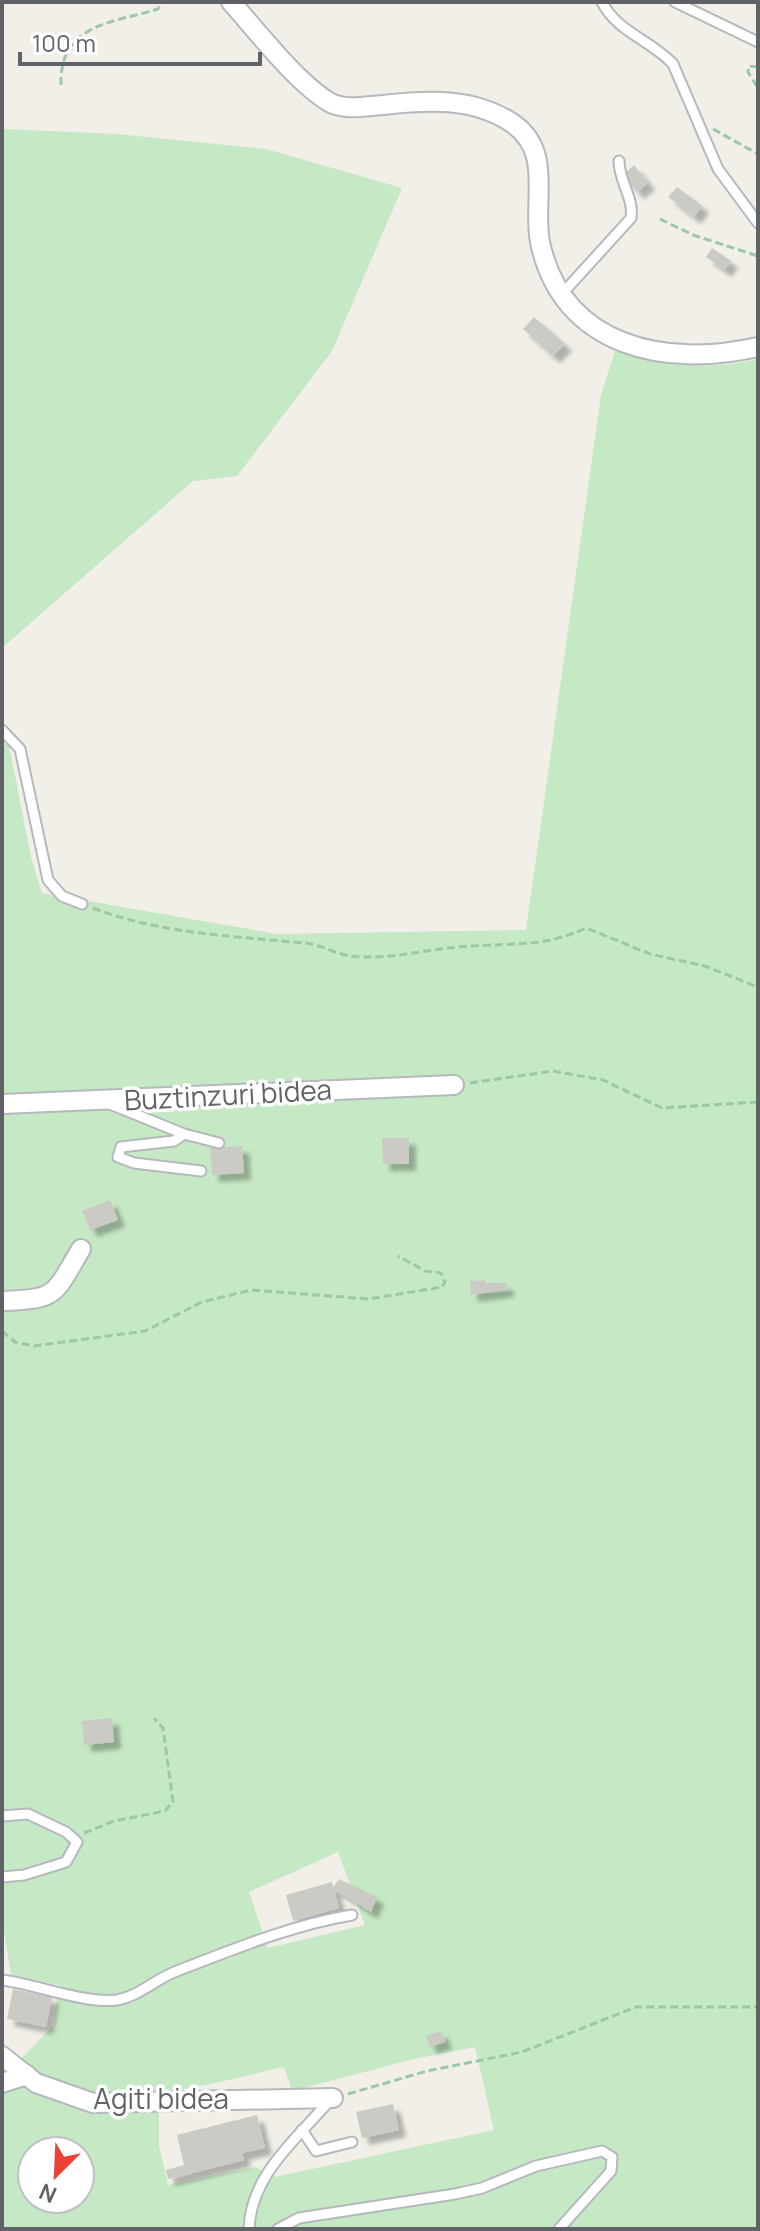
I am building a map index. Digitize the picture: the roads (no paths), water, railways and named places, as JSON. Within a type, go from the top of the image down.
[{"type":"street","points":[[231,2],[329,102],[357,107],[441,101],[482,109],[525,134],[537,157],[541,192],[540,239],[561,295],[586,321],[640,349],[688,356],[758,347]]},
{"type":"street","name":"Buztinzuri bidea","points":[[2,1104],[454,1085]]},
{"type":"street","points":[[2,1301],[44,1299],[55,1292],[81,1249]]},
{"type":"street","name":"Agiti bidea","points":[[2,2056],[36,2083],[93,2103],[333,2098]]},
{"type":"street","points":[[2,2083],[27,2075]]},
{"type":"lane","points":[[602,2],[609,15],[625,30],[662,53],[673,64],[691,101],[698,129],[718,169],[758,223]]},
{"type":"lane","points":[[675,2],[758,42]]},
{"type":"lane","points":[[561,295],[631,218],[633,207],[619,172],[619,161]]},
{"type":"lane","points":[[2,730],[20,749],[48,880],[62,896],[82,904]]},
{"type":"lane","points":[[103,1101],[184,1134],[219,1143]]},
{"type":"lane","points":[[184,1134],[174,1141],[121,1147],[118,1157],[134,1163],[201,1171]]},
{"type":"lane","points":[[2,1816],[28,1814],[50,1823],[77,1842],[66,1862],[24,1875],[2,1877]]},
{"type":"lane","points":[[2,1980],[112,2000],[135,1996],[159,1978],[280,1932],[352,1915]]},
{"type":"lane","points":[[249,2229],[250,2211],[277,2159],[333,2098]]},
{"type":"lane","points":[[302,2130],[316,2151],[352,2142]]},
{"type":"lane","points":[[278,2229],[299,2218],[482,2188],[536,2166],[602,2151],[612,2157],[611,2171],[559,2229]]}]
